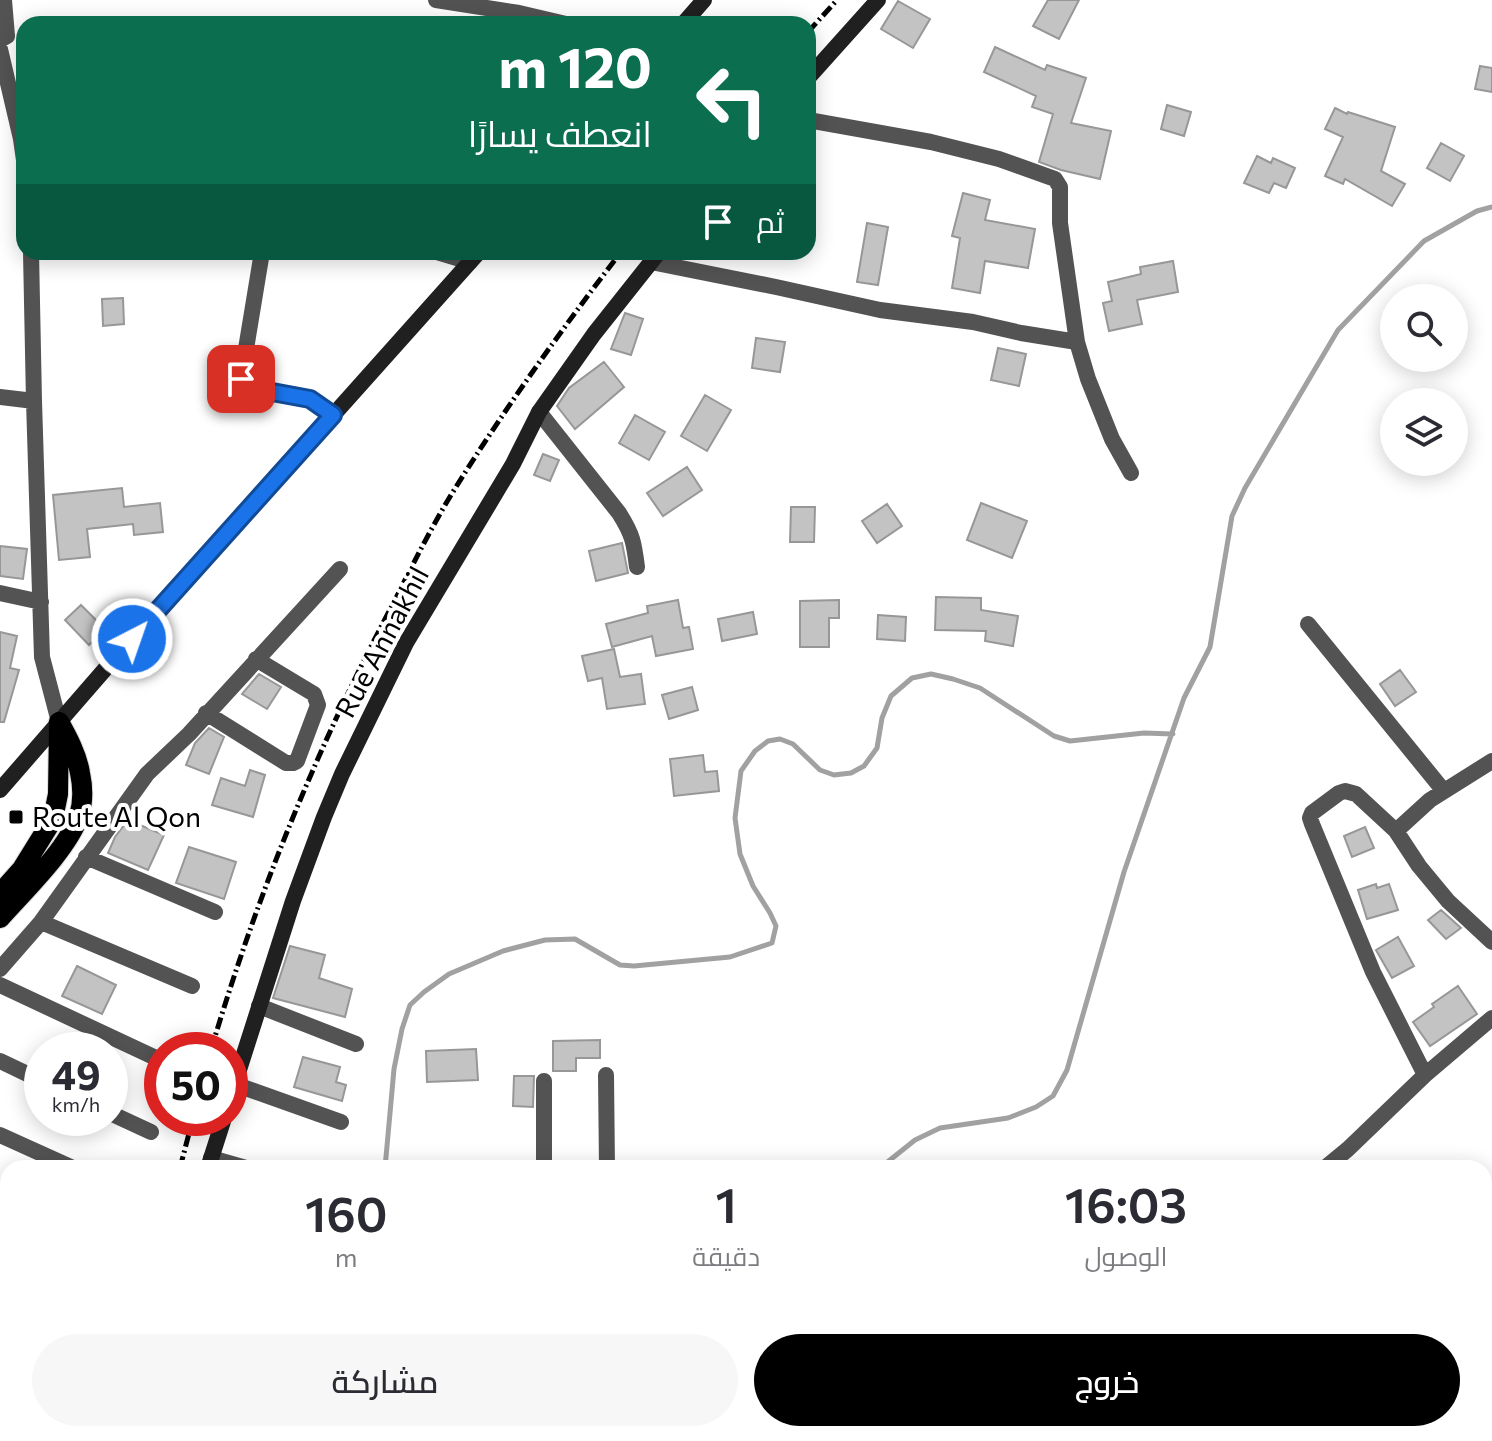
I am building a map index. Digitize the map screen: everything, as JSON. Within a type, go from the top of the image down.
[{"type":"main road","points":[[0,894],[22,869],[53,819],[58,794],[59,722]]},
{"type":"main road","points":[[0,918],[57,852],[80,814],[80,771],[59,722]]},
{"type":"street","points":[[4,0],[2,42],[16,116]]},
{"type":"street","points":[[436,0],[532,16]]},
{"type":"street","points":[[690,16],[704,0]]},
{"type":"street","points":[[816,69],[878,0]]},
{"type":"street","points":[[816,121],[931,142],[999,159],[1055,179],[1060,187],[1060,223],[1077,342],[1112,439],[1131,473]]},
{"type":"street","points":[[31,260],[42,657],[59,722]]},
{"type":"street","points":[[261,260],[242,384],[310,399],[333,415]]},
{"type":"street","points":[[0,790],[166,599],[471,260]]},
{"type":"street","name":"Rue Annakhil","points":[[248,1041],[324,817],[406,643],[513,464],[539,412],[594,334],[653,260]]},
{"type":"street","points":[[667,260],[880,310],[973,322],[1077,342]]},
{"type":"street","points":[[0,397],[34,401]]},
{"type":"street","points":[[539,412],[630,530],[637,567]]},
{"type":"street","points":[[0,969],[41,922],[147,774],[189,734],[340,569]]},
{"type":"street","points":[[0,593],[41,602]]},
{"type":"street","points":[[1308,624],[1443,790]]},
{"type":"street","points":[[206,713],[286,763],[297,761],[318,705],[317,697],[256,659]]},
{"type":"street","points":[[1396,831],[1443,790],[1492,761]]},
{"type":"street","points":[[1425,1075],[1373,972],[1310,818],[1312,813],[1339,793],[1356,794],[1396,831],[1434,885],[1492,942]]},
{"type":"street","points":[[86,857],[215,912]]},
{"type":"street","points":[[41,922],[192,986]]},
{"type":"street","points":[[0,985],[144,1052]]},
{"type":"street","points":[[259,1006],[356,1044]]},
{"type":"street","points":[[1335,1160],[1425,1075],[1492,1018]]},
{"type":"street","points":[[0,1061],[24,1072]]},
{"type":"street","points":[[606,1075],[607,1160]]},
{"type":"street","points":[[544,1081],[544,1160]]},
{"type":"street","points":[[248,1096],[341,1122]]},
{"type":"street","points":[[0,1135],[55,1160]]},
{"type":"street","points":[[211,1160],[218,1136]]},
{"type":"building","points":[[1048,0],[1079,0],[1059,39],[1033,26]]},
{"type":"building","points":[[898,1],[930,19],[913,48],[881,29]]},
{"type":"building","points":[[995,47],[1045,70],[1047,65],[1086,78],[1071,123],[1111,131],[1100,179],[1039,162],[1053,114],[1032,107],[1036,96],[984,72]]},
{"type":"building","points":[[1480,66],[1492,68],[1492,92],[1475,89]]},
{"type":"building","points":[[1167,105],[1191,112],[1184,136],[1161,129]]},
{"type":"building","points":[[1335,108],[1395,127],[1381,171],[1405,184],[1392,206],[1345,179],[1343,184],[1325,176],[1343,137],[1325,129]]},
{"type":"building","points":[[1441,143],[1464,156],[1450,181],[1427,168]]},
{"type":"building","points":[[1257,156],[1271,163],[1273,158],[1295,168],[1286,188],[1274,183],[1269,193],[1244,183]]},
{"type":"building","points":[[963,193],[990,200],[985,220],[1035,229],[1028,268],[985,261],[980,293],[952,288],[960,238],[952,236]]},
{"type":"building","points":[[867,223],[888,227],[878,285],[857,282]]},
{"type":"building","points":[[1173,261],[1178,292],[1137,300],[1142,324],[1109,331],[1103,303],[1112,301],[1108,282],[1141,274],[1140,267]]},
{"type":"building","points":[[123,298],[124,324],[103,326],[102,299]]},
{"type":"building","points":[[625,313],[643,319],[631,355],[611,349]]},
{"type":"building","points":[[756,338],[785,342],[780,372],[752,368]]},
{"type":"building","points":[[998,348],[1026,354],[1019,386],[991,380]]},
{"type":"building","points":[[604,362],[624,387],[575,429],[557,406],[569,388]]},
{"type":"building","points":[[705,395],[731,410],[707,451],[681,436]]},
{"type":"building","points":[[635,415],[665,432],[649,460],[619,443]]},
{"type":"building","points":[[543,454],[559,460],[550,481],[534,475]]},
{"type":"building","points":[[687,467],[702,490],[663,516],[647,493]]},
{"type":"building","points":[[122,488],[124,507],[160,503],[163,532],[134,535],[133,524],[87,529],[90,557],[59,560],[53,495]]},
{"type":"building","points":[[981,503],[1027,521],[1012,558],[967,540]]},
{"type":"building","points":[[887,504],[902,526],[877,543],[862,521]]},
{"type":"building","points":[[791,507],[815,507],[814,542],[790,542]]},
{"type":"building","points":[[622,543],[628,573],[596,581],[589,551]]},
{"type":"building","points":[[0,546],[27,549],[23,579],[0,576]]},
{"type":"building","points":[[936,597],[981,598],[981,610],[1018,616],[1013,646],[985,641],[986,631],[935,630]]},
{"type":"building","points":[[678,600],[683,628],[689,627],[693,649],[656,656],[652,636],[612,647],[606,624],[648,613],[647,606]]},
{"type":"building","points":[[839,600],[839,618],[829,618],[829,647],[800,647],[800,601]]},
{"type":"building","points":[[81,605],[105,629],[89,645],[65,620]]},
{"type":"building","points":[[753,612],[757,634],[722,641],[718,619]]},
{"type":"building","points":[[878,615],[906,617],[905,641],[877,639]]},
{"type":"building","points":[[0,632],[17,636],[10,668],[19,670],[4,722],[0,722]]},
{"type":"building","points":[[614,649],[620,677],[641,674],[645,704],[607,709],[602,678],[588,681],[582,656]]},
{"type":"building","points":[[1400,670],[1416,692],[1395,706],[1380,684]]},
{"type":"building","points":[[259,674],[281,687],[267,709],[242,694]]},
{"type":"building","points":[[692,687],[698,710],[669,719],[662,695]]},
{"type":"building","points":[[209,728],[224,737],[209,774],[186,765],[195,743]]},
{"type":"building","points":[[703,755],[705,772],[717,771],[719,791],[674,796],[670,759]]},
{"type":"building","points":[[250,770],[265,775],[253,817],[212,805],[221,778],[245,786]]},
{"type":"building","points":[[128,820],[164,835],[148,870],[108,853]]},
{"type":"building","points":[[1365,827],[1374,848],[1352,857],[1344,836]]},
{"type":"building","points":[[189,847],[236,862],[224,899],[176,883]]},
{"type":"building","points":[[1376,884],[1377,888],[1389,884],[1398,910],[1367,919],[1358,890]]},
{"type":"building","points":[[1441,910],[1461,928],[1446,939],[1428,920]]},
{"type":"building","points":[[1398,937],[1414,966],[1392,978],[1376,950]]},
{"type":"building","points":[[290,946],[325,955],[319,978],[352,989],[345,1017],[273,998]]},
{"type":"building","points":[[77,966],[116,985],[102,1014],[62,996]]},
{"type":"building","points":[[1458,986],[1477,1014],[1430,1046],[1413,1022]]},
{"type":"building","points":[[600,1040],[600,1058],[576,1058],[576,1071],[553,1071],[553,1041]]},
{"type":"building","points":[[476,1049],[478,1080],[427,1082],[426,1051]]},
{"type":"building","points":[[303,1057],[340,1067],[336,1082],[346,1085],[342,1101],[294,1087]]},
{"type":"building","points":[[514,1076],[534,1076],[533,1107],[513,1106]]},
{"type":"waterway","points":[[890,1160],[915,1140],[940,1128],[1008,1118],[1036,1107],[1053,1096],[1067,1070],[1124,872],[1184,698],[1210,647],[1232,516],[1245,488],[1338,330],[1424,241],[1477,211],[1492,207]]},
{"type":"waterway","points":[[386,1160],[394,1069],[410,1005],[449,974],[503,951],[545,940],[575,939],[620,965],[634,966],[730,957],[772,943],[776,926],[753,886],[740,854],[735,818],[741,771],[755,751],[768,741],[780,739],[793,744],[820,770],[834,775],[851,773],[864,766],[877,748],[882,718],[891,696],[912,678],[931,674],[980,688],[1054,736],[1070,741],[1144,733],[1173,734]]},
{"type":"railway","points":[[816,23],[837,0]]},
{"type":"railway","points":[[217,1032],[248,935],[291,822],[366,656],[414,562],[451,495],[491,433],[615,260]]},
{"type":"railway","points":[[182,1160],[188,1136]]},
{"type":"place","name":"Route Al Qon","points":[[16,817]]},
{"type":"route","points":[[132,639],[333,415],[310,399],[245,387],[241,379]]}]
